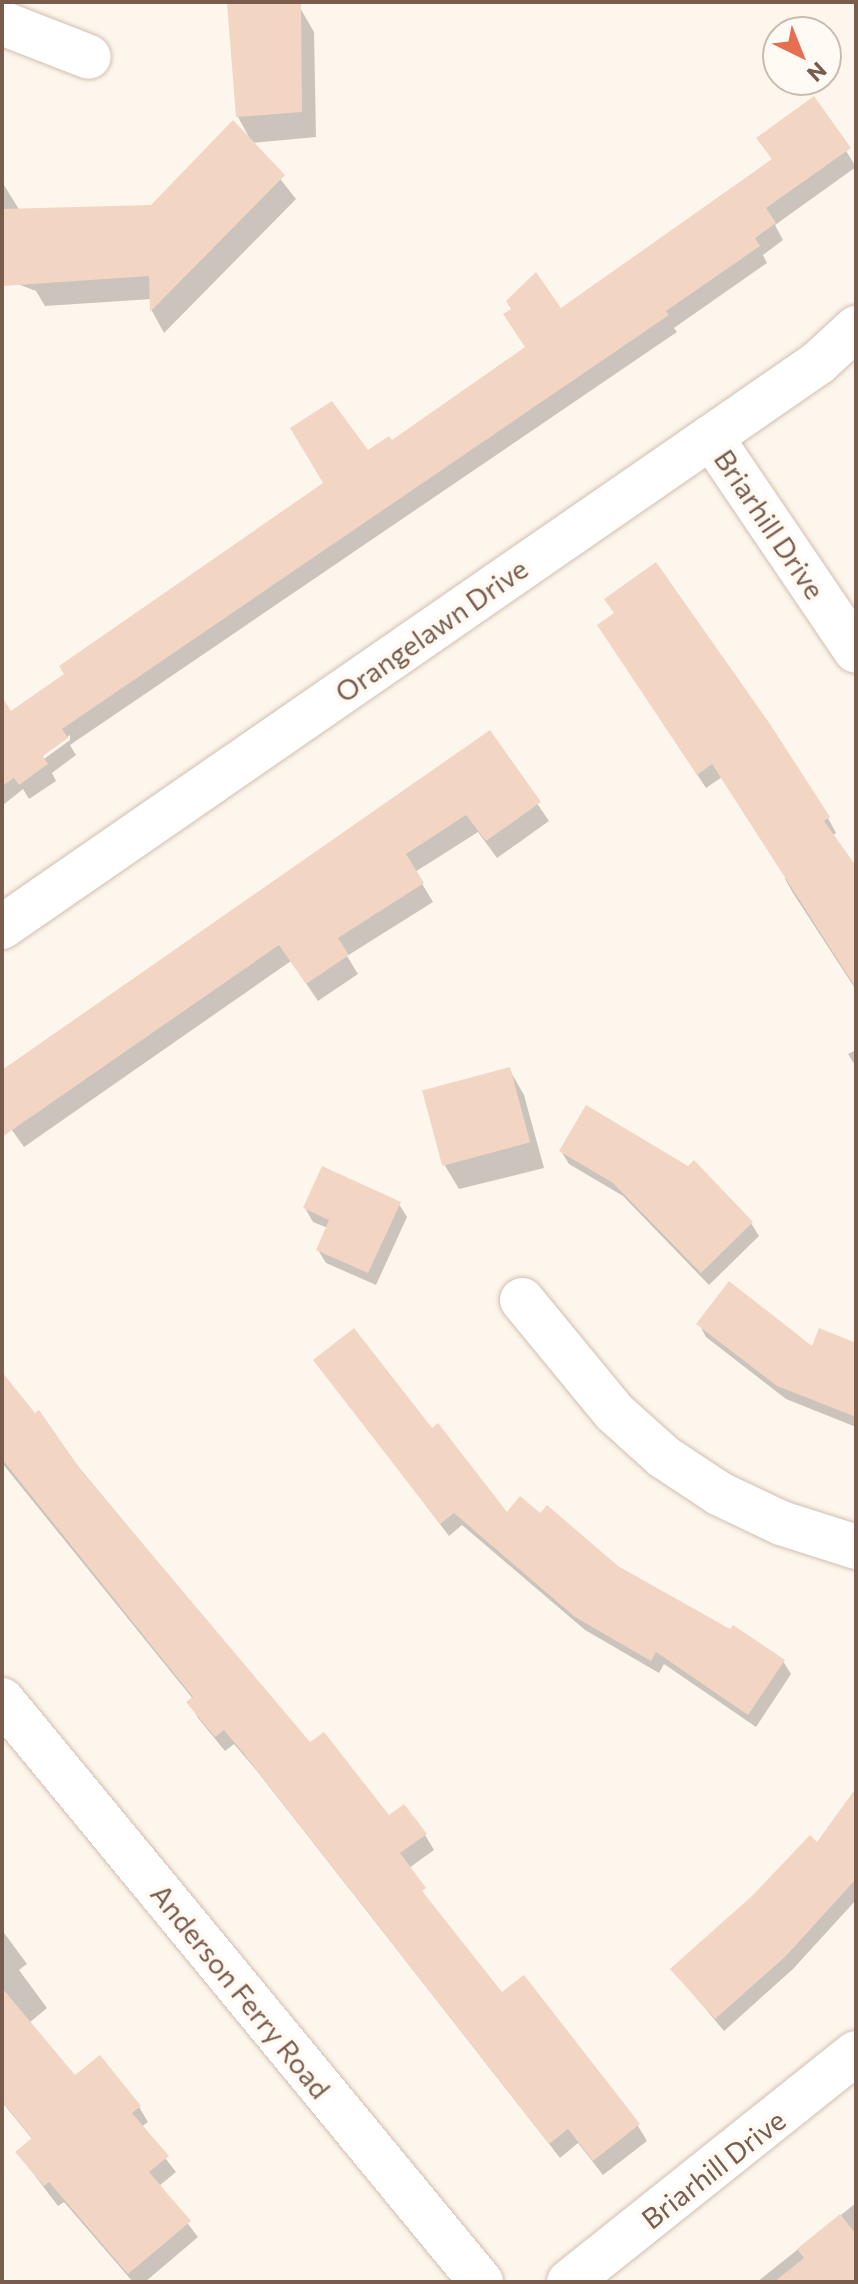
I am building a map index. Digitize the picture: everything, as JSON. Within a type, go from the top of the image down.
[{"type":"street","points":[[2,23],[89,57]]},
{"type":"street","name":"Orangelawn Drive","points":[[2,927],[818,363],[856,328]]},
{"type":"street","name":"Briarhill Drive","points":[[711,437],[856,651]]},
{"type":"street","points":[[522,1300],[614,1412],[664,1457],[745,1505],[856,1547]]},
{"type":"street","name":"Anderson Ferry Road","points":[[2,1700],[481,2282]]},
{"type":"street","name":"Briarhill Drive","points":[[569,2282],[856,2053]]},
{"type":"building","points":[[227,3],[301,4],[302,112],[236,117]]},
{"type":"building","points":[[814,96],[851,148],[766,208],[776,223],[755,238],[760,246],[666,311],[669,315],[62,729],[68,738],[43,756],[48,764],[19,785],[14,778],[2,786],[2,697],[11,711],[64,674],[59,666],[323,483],[290,428],[332,401],[368,450],[389,436],[392,440],[525,347],[503,314],[511,309],[506,301],[536,272],[561,308],[772,159],[756,138]]},
{"type":"building","points":[[233,120],[285,175],[150,312],[149,276],[2,286],[2,209],[151,205]]},
{"type":"building","points":[[656,562],[770,724],[830,817],[824,821],[856,866],[856,988],[712,764],[697,775],[597,625],[614,613],[604,599]]},
{"type":"building","points":[[490,730],[541,802],[486,841],[466,815],[406,854],[424,883],[338,938],[349,955],[306,984],[279,945],[2,1137],[2,1070]]},
{"type":"building","points":[[510,1067],[530,1142],[442,1166],[422,1091]]},
{"type":"building","points":[[586,1105],[688,1166],[694,1160],[753,1222],[701,1273],[613,1183],[559,1151]]},
{"type":"building","points":[[322,1166],[401,1202],[368,1273],[316,1250],[329,1220],[303,1208]]},
{"type":"building","points":[[729,1281],[812,1346],[819,1328],[856,1343],[856,1417],[777,1386],[696,1324]]},
{"type":"building","points":[[354,1328],[432,1428],[438,1423],[507,1512],[520,1496],[540,1513],[547,1505],[618,1566],[730,1629],[733,1625],[785,1660],[748,1715],[656,1652],[651,1661],[575,1617],[454,1513],[440,1524],[313,1360]]},
{"type":"building","points":[[2,1372],[35,1413],[39,1410],[83,1473],[310,1742],[324,1732],[389,1815],[404,1804],[427,1834],[400,1853],[426,1888],[422,1891],[502,1992],[524,1975],[640,2124],[593,2161],[568,2129],[549,2144],[245,1755],[224,1730],[215,1737],[186,1702],[193,1697],[2,1459]]},
{"type":"building","points":[[856,1788],[856,1879],[786,1956],[715,2019],[670,1969],[753,1895],[810,1835],[817,1842]]},
{"type":"building","points":[[2,1988],[75,2075],[100,2055],[141,2106],[132,2113],[169,2156],[149,2172],[191,2221],[128,2274],[49,2182],[44,2186],[15,2152],[32,2138],[2,2101]]},
{"type":"building","points":[[840,2214],[856,2234],[856,2282],[774,2282],[804,2258],[797,2249]]}]
